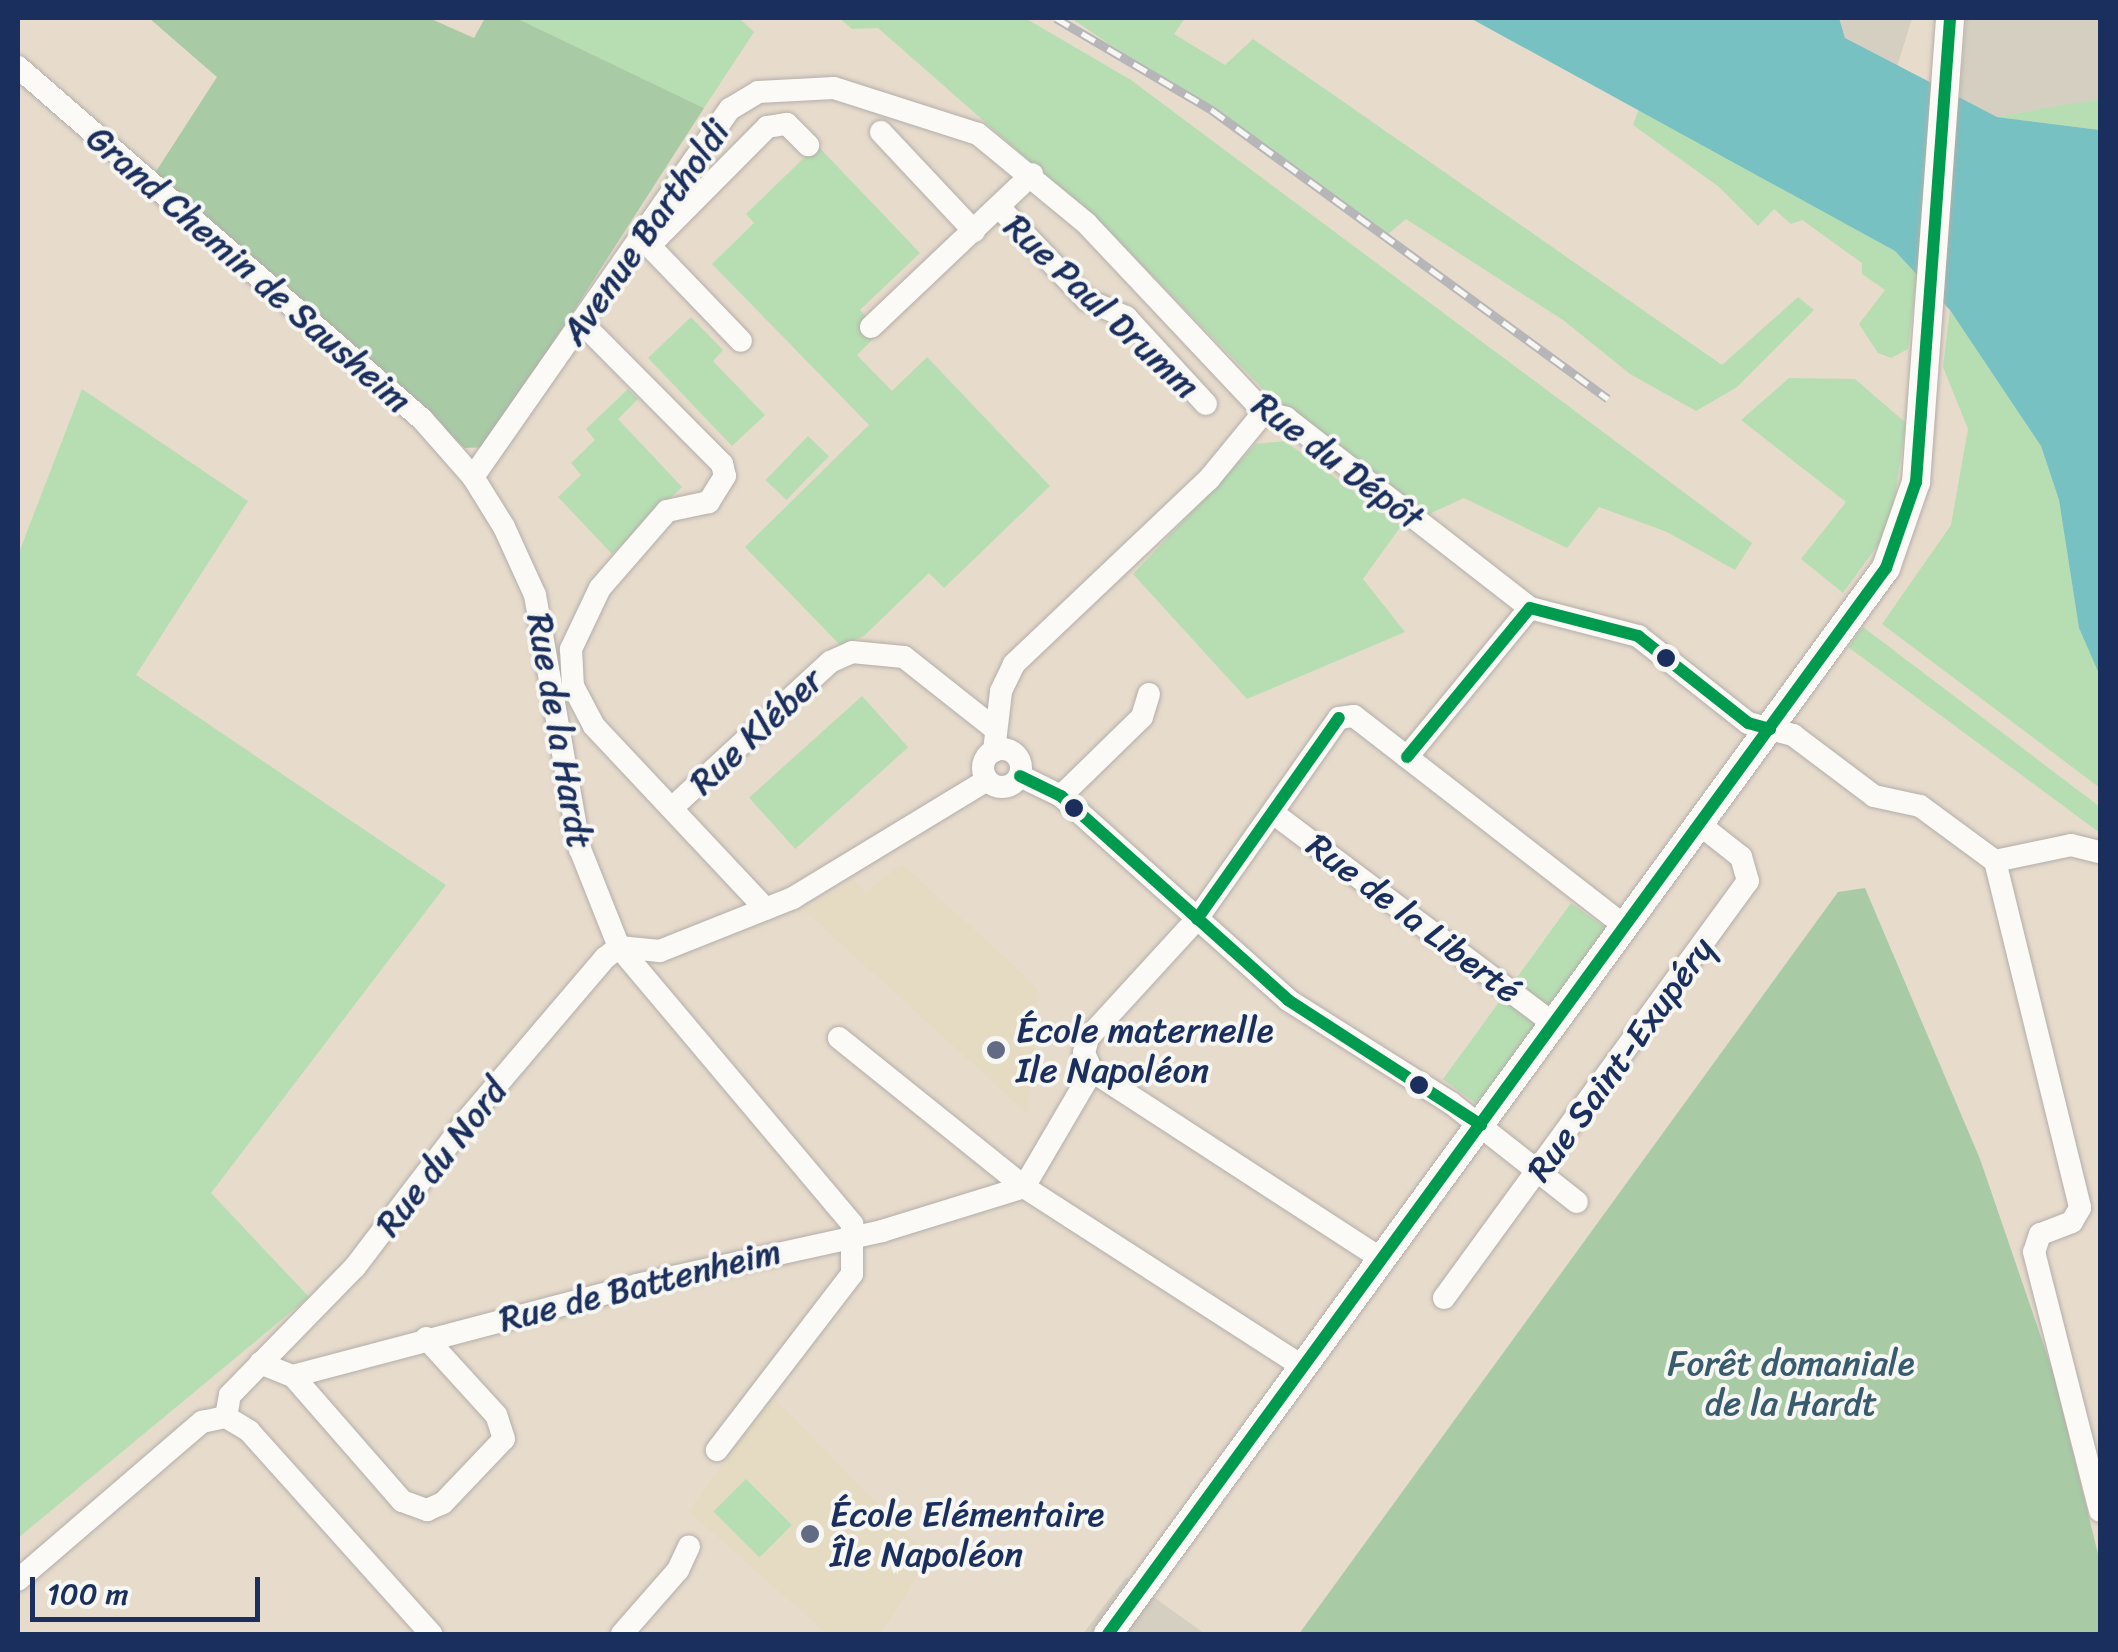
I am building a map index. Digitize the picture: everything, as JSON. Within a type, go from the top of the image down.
[{"type":"main road","points":[[1108,1634],[1843,630],[1902,537],[1916,482],[1950,18]]},
{"type":"street","name":"Grand Chemin de Sausheim","points":[[18,68],[422,419],[473,476]]},
{"type":"street","name":"Avenue Bartholdi","points":[[473,476],[582,322],[646,240],[730,109],[758,92],[834,88],[978,134],[1032,174]]},
{"type":"street","points":[[741,341],[646,240],[777,123],[788,124],[808,146]]},
{"type":"street","points":[[881,132],[974,231]]},
{"type":"street","points":[[707,140],[728,164]]},
{"type":"street","points":[[871,327],[1032,174]]},
{"type":"street","name":"Rue du Dépôt","points":[[1032,174],[1264,412],[1286,418],[1530,608]]},
{"type":"street","name":"Rue Paul Drumm","points":[[999,207],[1087,300],[1126,318],[1206,404]]},
{"type":"street","points":[[582,322],[722,464],[725,476],[709,502],[667,511],[600,588],[572,649],[577,699],[594,726],[766,909]]},
{"type":"street","points":[[987,780],[984,762],[1014,664],[1208,479],[1264,412]]},
{"type":"street","name":"Rue de la Hardt","points":[[473,476],[536,595],[580,849],[618,947],[847,1212],[852,1236]]},
{"type":"street","points":[[1407,758],[1530,608],[1638,636],[1748,723],[1793,735],[1874,796],[1920,806],[1995,862],[2080,1208],[2072,1222],[2040,1234],[2034,1252],[2100,1510]]},
{"type":"street","name":"Rue Kléber","points":[[673,807],[818,672],[852,652],[904,657],[1015,754],[1020,776]]},
{"type":"street","points":[[1062,796],[1142,717],[1148,694]]},
{"type":"street","points":[[1382,1259],[1092,1071],[1084,1053],[1088,1038],[1197,919],[1339,718],[1354,716],[1626,926]]},
{"type":"street","points":[[987,780],[1003,788],[1020,776],[1062,796],[1288,1000],[1481,1125],[1578,1202]]},
{"type":"street","points":[[618,947],[660,952],[766,909],[838,875],[987,780]]},
{"type":"street","name":"Rue de la Liberté","points":[[1273,812],[1554,1024]]},
{"type":"street","name":"Rue Saint-Exupéry","points":[[1444,1298],[1748,881],[1740,858],[1699,824]]},
{"type":"street","points":[[1995,862],[2071,844],[2100,852]]},
{"type":"street","name":"Rue du Nord","points":[[260,1363],[355,1267],[466,1120],[618,947]]},
{"type":"street","points":[[648,984],[660,952]]},
{"type":"street","points":[[839,1038],[1024,1186],[1303,1367]]},
{"type":"street","points":[[1024,1186],[1092,1071]]},
{"type":"street","name":"Rue de Battenheim","points":[[292,1376],[426,1338],[1009,1196],[1024,1186]]},
{"type":"street","points":[[717,1450],[852,1274],[852,1236]]},
{"type":"street","points":[[226,1418],[230,1395],[260,1363],[292,1376],[402,1501],[427,1510],[443,1503],[504,1439],[496,1415],[426,1338]]},
{"type":"street","points":[[18,1580],[202,1422],[226,1418],[249,1431],[431,1634]]},
{"type":"street","points":[[622,1634],[678,1570],[689,1546]]},
{"type":"shaded area","points":[[1839,18],[1912,18],[1897,67],[1845,38]]},
{"type":"shaded area","points":[[1966,18],[2100,18],[2100,99],[1997,117],[1960,99]]},
{"type":"shaded area","name":"École maternelle Ile Napoléon","points":[[902,864],[1039,989],[1028,1114],[804,910],[854,880],[866,893]]},
{"type":"shaded area","name":"École Elémentaire Île Napoléon","points":[[773,1397],[929,1557],[881,1634],[827,1634],[688,1511]]},
{"type":"shaded area","points":[[1126,1577],[1205,1634],[1083,1634]]},
{"type":"green space","points":[[149,18],[429,18],[474,38],[485,18],[516,18],[704,108],[486,447],[465,448],[155,173],[217,77]]},
{"type":"green space","points":[[516,18],[739,18],[754,32],[704,108]]},
{"type":"green space","points":[[839,18],[1025,18],[1131,80],[1752,543],[1735,570],[1667,532],[1599,507],[1567,548],[1464,498],[1429,514],[1266,392],[1109,231],[878,28],[852,29]]},
{"type":"green space","points":[[1071,18],[1185,18],[1174,34],[1225,65],[1253,39],[1722,365],[1798,297],[1814,310],[1737,387],[1696,411],[1630,374],[1563,320],[1406,219],[1387,235]]},
{"type":"green space","points":[[2100,99],[2100,130],[1997,117],[2050,107]]},
{"type":"green space","points":[[1639,109],[1895,251],[1917,274],[1908,349],[1891,358],[1878,353],[1859,324],[1885,290],[1862,274],[1862,263],[1802,220],[1791,224],[1774,209],[1758,226],[1719,187],[1633,125]]},
{"type":"green space","points":[[817,145],[920,253],[860,310],[880,332],[857,355],[892,391],[927,357],[1050,486],[944,588],[929,573],[864,636],[841,646],[745,547],[869,425],[712,264],[754,223],[746,214]]},
{"type":"green space","points":[[1950,310],[2015,399],[2041,446],[2059,500],[2079,628],[2100,676],[2100,788],[1882,624],[1951,525],[1968,429],[1943,367]]},
{"type":"green space","points":[[691,317],[723,350],[713,361],[765,415],[732,446],[648,358]]},
{"type":"green space","points":[[1789,378],[1855,379],[1906,423],[1893,509],[1883,538],[1843,593],[1801,559],[1846,502],[1741,420]]},
{"type":"green space","points":[[82,389],[248,501],[136,675],[446,885],[211,1193],[309,1297],[18,1538],[18,555]]},
{"type":"green space","points":[[628,389],[638,399],[618,419],[682,487],[612,554],[558,497],[581,475],[571,463],[595,440],[586,429]]},
{"type":"green space","points":[[808,436],[829,456],[786,500],[766,480]]},
{"type":"green space","points":[[1285,441],[1401,526],[1363,579],[1405,632],[1247,699],[1133,574],[1256,444]]},
{"type":"green space","points":[[1863,627],[2100,807],[2100,833],[1848,647]]},
{"type":"green space","points":[[862,696],[908,747],[795,849],[749,798]]},
{"type":"green space","name":"Forêt domaniale de la Hardt","points":[[1865,888],[1980,1159],[2054,1375],[2100,1562],[2100,1634],[1299,1634],[1838,892]]},
{"type":"green space","points":[[1571,903],[1607,929],[1478,1105],[1443,1079]]},
{"type":"green space","points":[[746,1479],[792,1525],[759,1557],[713,1512]]},
{"type":"water","points":[[1470,18],[1839,18],[1845,38],[1997,117],[2100,130],[2100,676],[2079,628],[2059,500],[2041,446],[1950,310],[1895,251]]},
{"type":"railway","points":[[1056,18],[1212,110],[1608,399]]},
{"type":"transit line","points":[[1108,1634],[1886,568],[1916,482],[1950,18]]},
{"type":"transit line","points":[[1530,608],[1638,636],[1748,723],[1770,729]]},
{"type":"transit line","points":[[1407,757],[1530,608]]},
{"type":"transit line","points":[[1197,919],[1339,718]]},
{"type":"transit line","points":[[1020,776],[1061,796],[1288,1000],[1481,1125]]},
{"type":"place","name":"École maternelle Ile Napoléon","points":[[996,1050]]},
{"type":"place","name":"École Elémentaire Île Napoléon","points":[[810,1534]]}]
